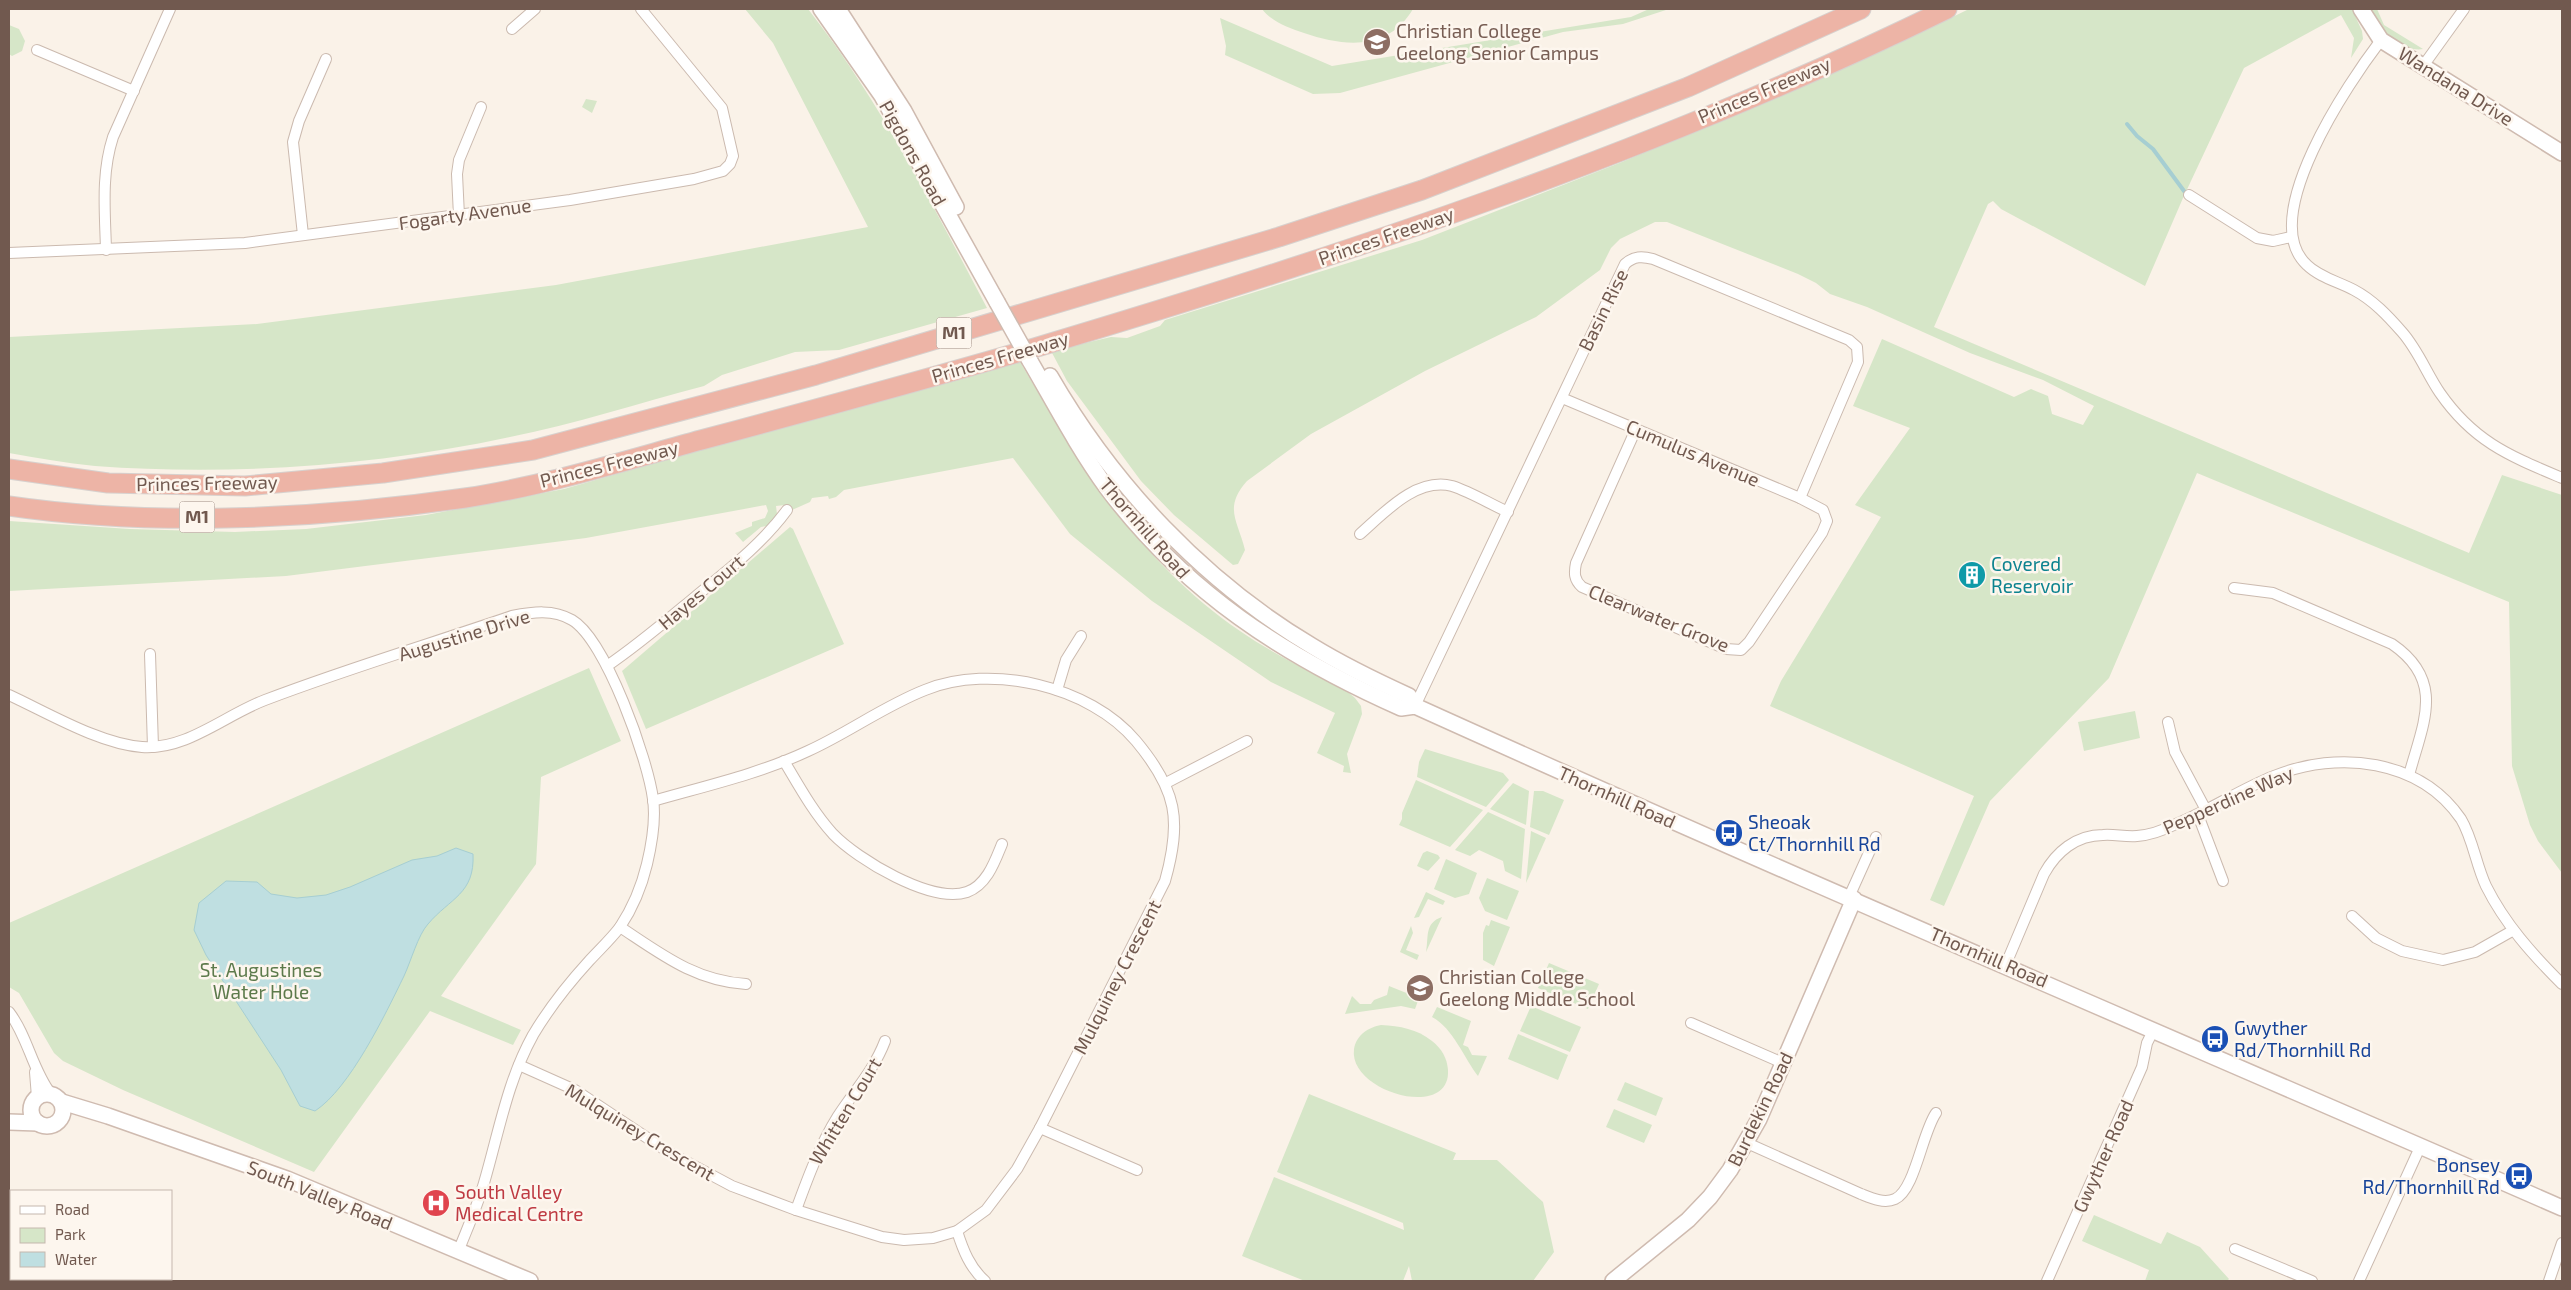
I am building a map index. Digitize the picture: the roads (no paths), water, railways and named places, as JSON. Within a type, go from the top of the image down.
[{"type":"highway","name":"Princes Freeway","points":[[9,469],[108,483],[245,486],[383,473],[542,448],[816,375],[1260,243],[1404,196],[1688,87],[1862,9]]},
{"type":"highway","name":"Princes Freeway","points":[[9,506],[175,518],[251,516],[385,507],[458,498],[546,481],[960,370],[1285,271],[1517,189],[1649,138],[1782,84],[1948,9]]},
{"type":"street","points":[[106,250],[104,174],[106,158],[170,9]]},
{"type":"street","points":[[512,29],[535,9]]},
{"type":"street","name":"Fogarty Avenue","points":[[9,253],[245,243],[459,216],[694,179],[723,171],[730,164],[733,156],[722,108],[641,9]]},
{"type":"street","name":"Pigdons Road","points":[[821,9],[882,96],[1002,300]]},
{"type":"street","name":"Pigdons Road","points":[[838,9],[904,111],[1002,300]]},
{"type":"street","name":"Wandana Drive","points":[[2361,9],[2382,40],[2562,153]]},
{"type":"street","points":[[2423,66],[2464,9]]},
{"type":"street","points":[[2382,40],[2357,74],[2318,138],[2293,212],[2291,237],[2298,256],[2308,267],[2356,291],[2386,314],[2405,336],[2447,403],[2482,439],[2512,456],[2562,478]]},
{"type":"street","points":[[36,50],[134,91]]},
{"type":"street","points":[[303,235],[293,142],[299,121],[326,60]]},
{"type":"street","points":[[459,216],[458,160],[481,108]]},
{"type":"street","points":[[2189,195],[2257,238],[2273,241],[2291,237]]},
{"type":"street","name":"Basin Rise","points":[[1415,706],[1625,264],[1638,257],[1654,259],[1849,340],[1857,347],[1858,362],[1800,498]]},
{"type":"street","name":"Thornhill Road","points":[[1002,300],[1035,360],[1124,483],[1196,558],[1244,599],[1310,644],[1409,696],[1415,706],[1690,830],[2006,964],[2562,1208]]},
{"type":"street","name":"Cumulus Avenue","points":[[1562,398],[1800,498],[1823,510]]},
{"type":"street","name":"Clearwater Grove","points":[[1636,430],[1576,563],[1574,571],[1576,581],[1582,587],[1726,649],[1741,650],[1749,642],[1822,533],[1827,521],[1823,510]]},
{"type":"street","points":[[1360,534],[1405,496],[1432,486],[1451,486],[1508,512]]},
{"type":"street","name":"Hayes Court","points":[[607,666],[632,650],[717,579],[769,533],[787,510]]},
{"type":"street","points":[[2234,588],[2273,593],[2392,644],[2408,654],[2423,677],[2426,706],[2408,774]]},
{"type":"street","name":"Augustine Drive","points":[[9,695],[92,732],[129,745],[152,747],[178,743],[263,700],[512,616],[544,611],[573,620],[593,642],[607,666],[650,780],[654,801],[652,838],[647,865],[637,894],[620,927],[573,978],[547,1012],[519,1065],[501,1112],[484,1185],[458,1252]]},
{"type":"street","points":[[1057,690],[1066,660],[1081,636]]},
{"type":"street","points":[[150,654],[152,747]]},
{"type":"street","name":"Mulquiney Crescent","points":[[519,1065],[574,1090],[670,1153],[707,1174],[796,1210],[882,1237],[904,1240],[933,1238],[957,1231],[986,1210],[1000,1193],[1040,1128],[1165,880],[1172,855],[1175,830],[1172,805],[1166,783],[1154,763],[1134,738],[1119,725],[1088,705],[1057,690],[1016,680],[954,681],[917,693],[852,729],[784,761],[654,801]]},
{"type":"street","points":[[2168,722],[2175,752],[2202,812],[2223,881]]},
{"type":"street","points":[[1166,783],[1247,741]]},
{"type":"street","points":[[784,761],[801,790],[833,834],[865,860],[905,882],[940,891],[966,892],[980,883],[992,867],[1002,844]]},
{"type":"street","name":"Pepperdine Way","points":[[2006,964],[2044,874],[2050,863],[2066,846],[2094,835],[2149,835],[2202,812],[2274,776],[2304,766],[2341,761],[2385,767],[2408,774],[2423,782],[2445,800],[2462,821],[2486,886],[2512,931],[2562,984]]},
{"type":"street","points":[[1852,898],[1876,837]]},
{"type":"street","name":"Burdekin Road","points":[[1613,1281],[1699,1208],[1730,1170],[1747,1143],[1783,1063],[1852,898]]},
{"type":"street","points":[[2352,916],[2376,938],[2402,951],[2442,960],[2475,952],[2512,931]]},
{"type":"street","points":[[620,927],[670,960],[698,975],[725,983],[746,984]]},
{"type":"street","points":[[9,1012],[24,1039],[46,1099],[64,1109],[62,1118]]},
{"type":"street","points":[[1690,1023],[1783,1063]]},
{"type":"street","name":"Gwyther Road","points":[[2047,1281],[2142,1067],[2147,1043],[2154,1029]]},
{"type":"street","name":"Whitten Court","points":[[796,1210],[824,1140],[847,1102],[876,1063],[885,1041]]},
{"type":"street","points":[[35,1069],[46,1099]]},
{"type":"street","points":[[9,1118],[46,1099]]},
{"type":"street","points":[[38,1124],[32,1115],[46,1099]]},
{"type":"street","name":"South Valley Road","points":[[46,1099],[108,1116],[287,1180],[530,1281]]},
{"type":"street","points":[[1747,1143],[1874,1199],[1894,1199],[1904,1193],[1926,1129],[1936,1113]]},
{"type":"street","name":"South Valley Road","points":[[9,1122],[50,1126],[62,1118],[82,1114],[108,1116]]},
{"type":"street","points":[[1040,1128],[1136,1170]]},
{"type":"street","points":[[2359,1281],[2421,1145]]},
{"type":"street","points":[[957,1231],[964,1254],[978,1274],[986,1281]]},
{"type":"street","points":[[2550,1281],[2562,1243]]},
{"type":"street","points":[[2235,1249],[2312,1281]]},
{"type":"street","points":[[2550,1281],[2562,1260]]},
{"type":"water","points":[[456,848],[473,854],[473,867],[465,887],[424,929],[404,976],[377,1030],[366,1050],[341,1086],[315,1111],[300,1106],[281,1070],[206,955],[194,930],[199,903],[226,881],[257,882],[271,894],[297,898],[326,895],[350,887],[412,860],[437,856]]},
{"type":"waterway","points":[[2127,124],[2137,136],[2153,149],[2184,191]]},
{"type":"place","name":"Christian College Geelong Senior Campus","points":[[1377,42]]},
{"type":"place","name":"Covered Reservoir","points":[[1972,575]]},
{"type":"place","name":"Sheoak Ct/Thornhill Rd","points":[[1729,833]]},
{"type":"place","name":"Christian College Geelong Middle School","points":[[1420,988]]},
{"type":"place","name":"Gwyther Rd/Thornhill Rd","points":[[2215,1039]]},
{"type":"place","name":"Bonsey Rd/Thornhill Rd","points":[[2519,1176]]},
{"type":"place","name":"South Valley Medical Centre","points":[[436,1203]]},
{"type":"park label","name":"St. Augustines Water Hole","points":[[261,981]]}]
